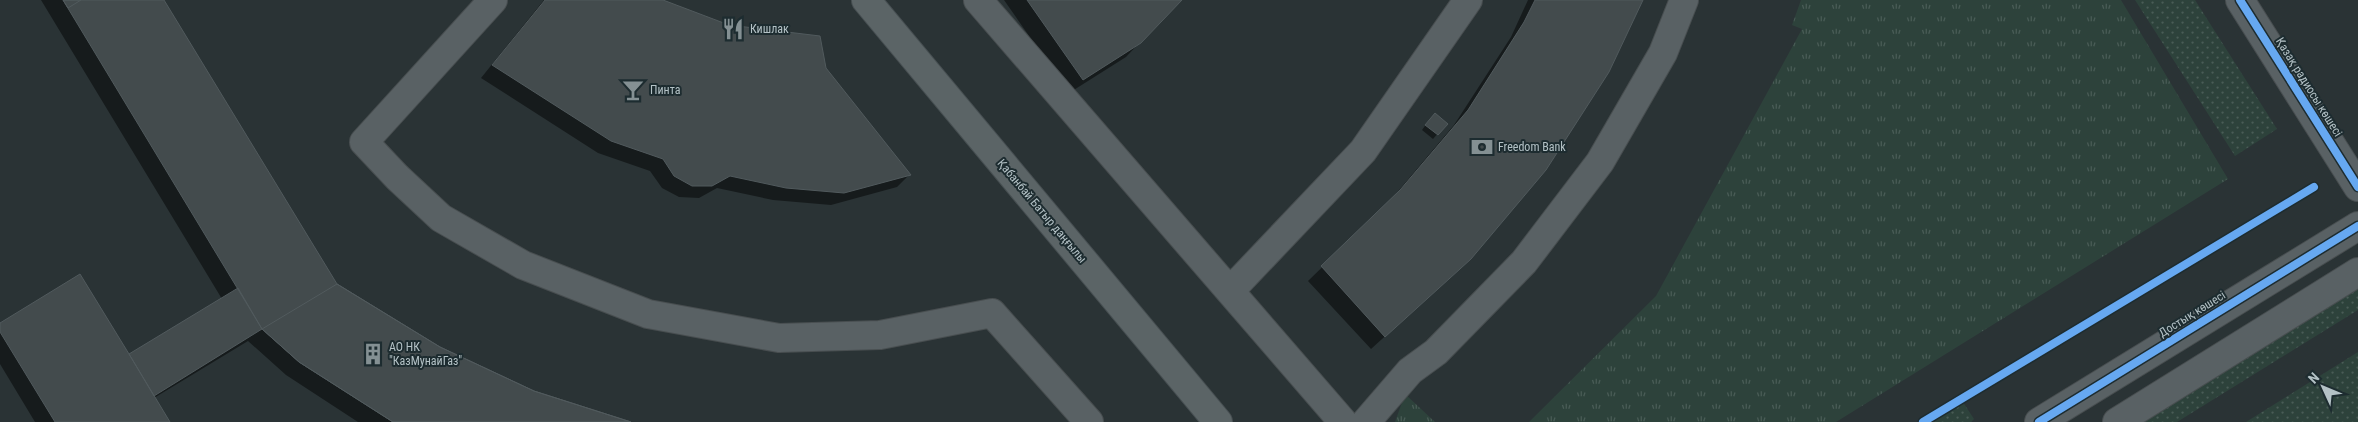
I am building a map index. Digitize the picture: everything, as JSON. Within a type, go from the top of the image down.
[{"type":"main road","name":"Қабанбай Батыр даңғылы","points":[[866,0],[1218,422]]},
{"type":"street","points":[[493,0],[364,142],[397,177],[441,218],[523,265],[648,314],[779,338],[880,335],[992,313],[1089,422]]},
{"type":"street","points":[[978,0],[1344,422]]},
{"type":"street","points":[[1230,291],[1363,151],[1468,0]]},
{"type":"street","points":[[1366,422],[1410,371],[1436,352],[1524,262],[1600,162],[1662,53],[1684,0]]},
{"type":"street","name":"Қазақ радиосы көшесі","points":[[2240,0],[2358,187]]},
{"type":"street","name":"Достық көшесі","points":[[2039,422],[2358,226]]},
{"type":"street","points":[[2117,422],[2358,272]]},
{"type":"green space","points":[[1801,0],[2121,0],[2228,179],[1836,422],[1529,422],[1656,296],[1802,29],[1792,25]]},
{"type":"green space","points":[[2135,0],[2195,0],[2277,129],[2235,156]]},
{"type":"green space","points":[[2358,286],[2358,310],[2177,422],[2139,422]]},
{"type":"green space","points":[[2358,352],[2358,422],[2246,422]]},
{"type":"green space","points":[[1405,394],[1435,422],[1395,422]]},
{"type":"green space","points":[[1961,399],[1974,419],[1971,422],[1923,422]]},
{"type":"building","points":[[63,0],[81,0],[68,8]]},
{"type":"building","points":[[63,0],[164,0],[337,284],[440,347],[534,391],[631,422],[393,422],[299,362],[262,329]]},
{"type":"building","points":[[545,0],[663,0],[729,25],[820,36],[826,68],[911,175],[844,193],[786,188],[730,176],[712,186],[692,186],[674,176],[663,159],[611,141],[492,65]]},
{"type":"building","points":[[1027,0],[1182,0],[1141,43],[1083,80]]},
{"type":"building","points":[[1535,0],[1643,0],[1609,72],[1546,170],[1471,259],[1385,337],[1321,266],[1400,190],[1468,110],[1524,22]]},
{"type":"building","points":[[1435,113],[1448,124],[1438,135],[1425,125]]},
{"type":"building","points":[[80,274],[170,422],[55,422],[0,332],[0,323]]},
{"type":"building","name":"АО НК \"КазМунайГаз\"","points":[[337,284],[440,347],[534,391],[631,422],[393,422],[299,362],[262,329]]},
{"type":"building","points":[[238,288],[262,329],[154,396],[129,354]]},
{"type":"cycle path","points":[[2240,0],[2358,187]]},
{"type":"cycle path","points":[[1923,422],[2314,187]]},
{"type":"cycle path","points":[[2039,422],[2358,226]]},
{"type":"place","name":"Кишлак","points":[[733,29]]},
{"type":"place","name":"Пинта","points":[[633,90]]},
{"type":"place","name":"Freedom Bank","points":[[1482,147]]},
{"type":"place","name":"АО НК \"КазМунайГаз\"","points":[[373,354]]}]
